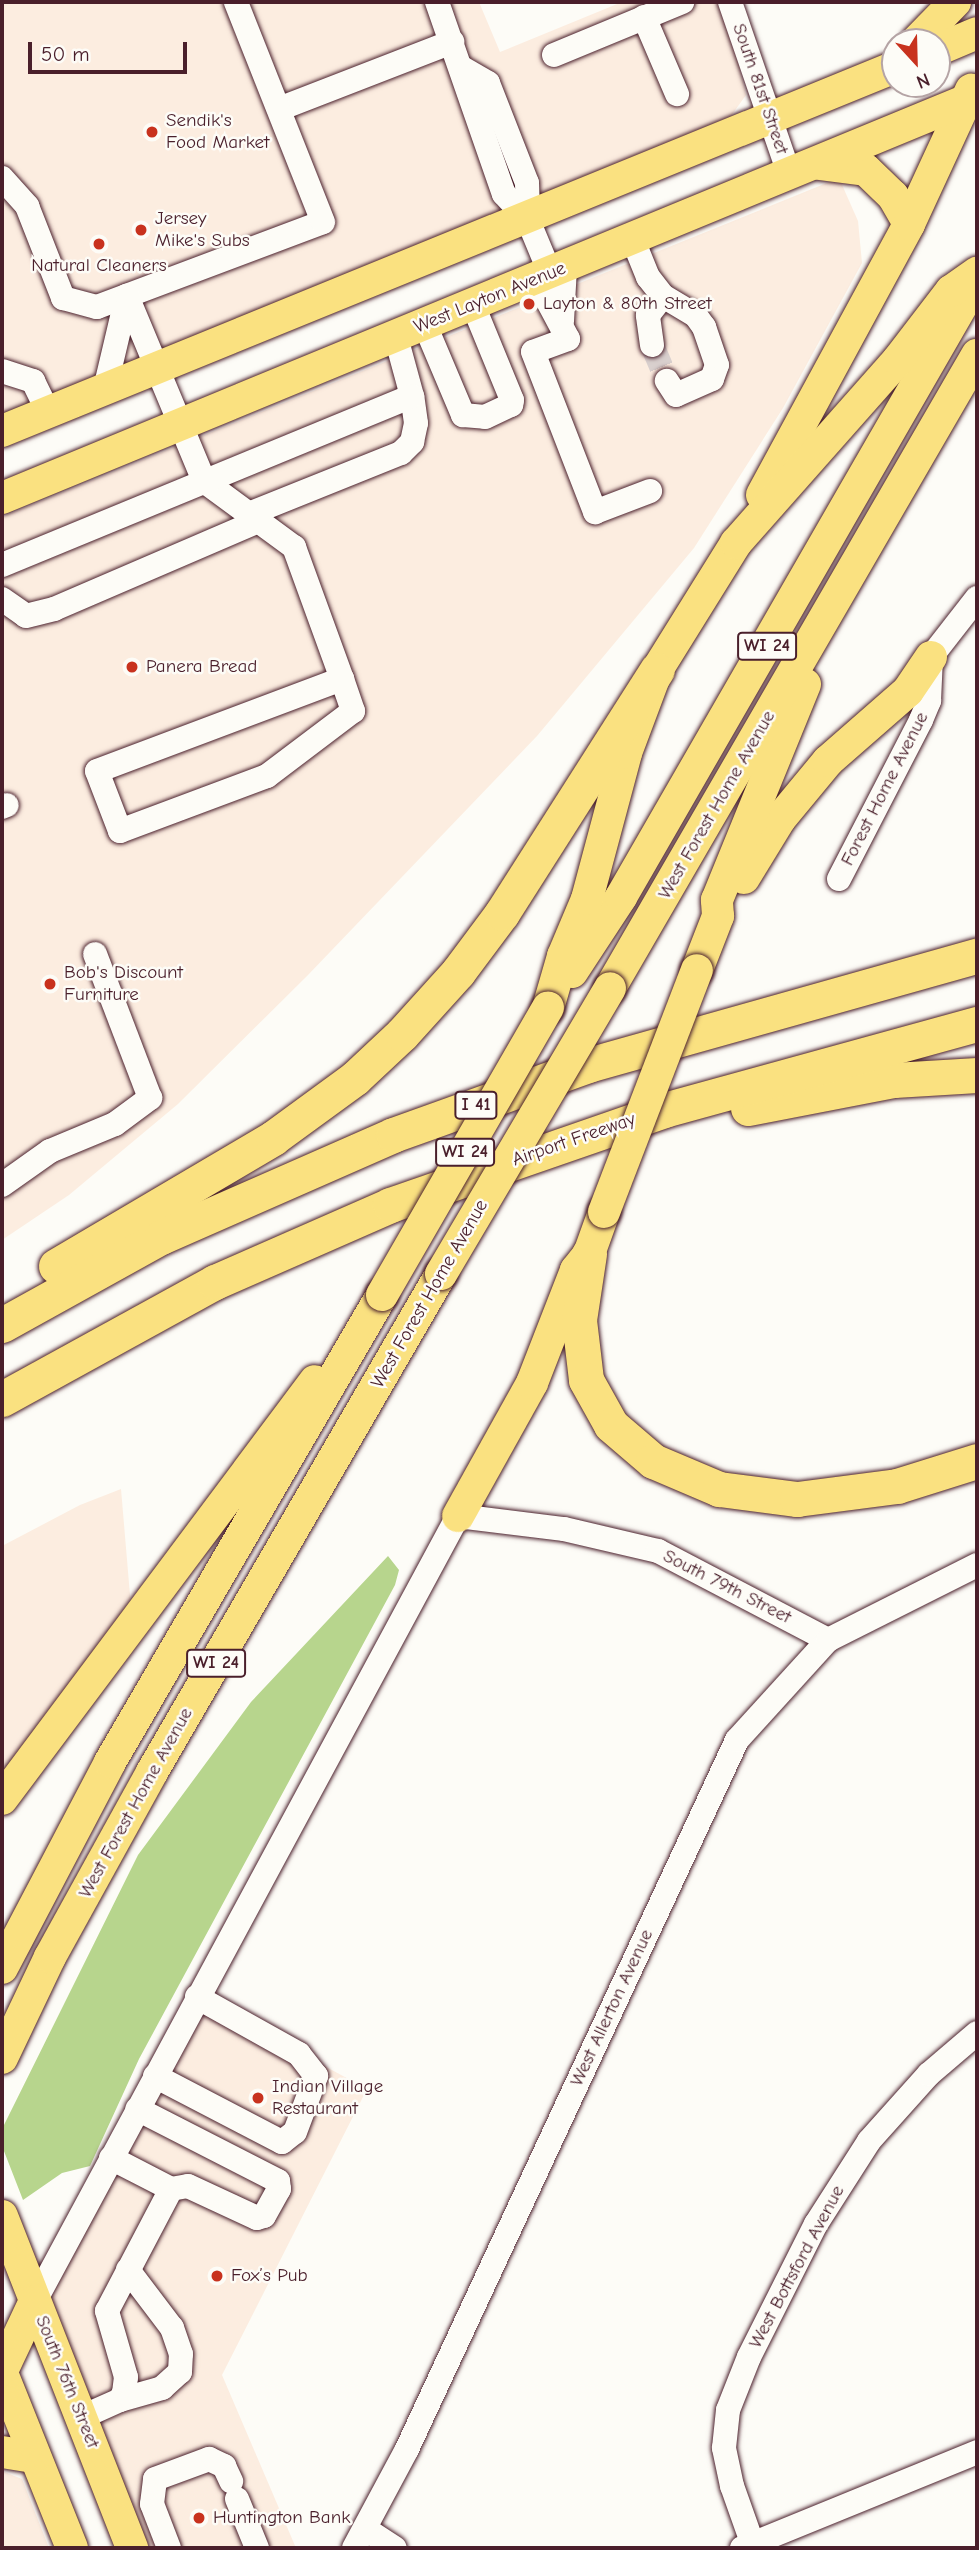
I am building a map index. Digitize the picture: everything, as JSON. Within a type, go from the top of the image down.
[{"type":"highway","points":[[2,1298],[273,1139],[355,1078],[402,1034],[458,972],[502,913],[657,670]]},
{"type":"highway","name":"I 41","points":[[2,1325],[161,1237],[393,1135],[588,1065],[977,956]]},
{"type":"highway","name":"Airport Freeway","points":[[2,1399],[131,1325],[297,1243],[390,1205],[664,1110],[977,1024]]},
{"type":"highway","points":[[664,1110],[731,1111],[894,1080],[977,1074]]},
{"type":"highway","points":[[589,1254],[579,1320],[586,1380],[611,1425],[653,1461],[719,1489],[797,1499],[897,1486],[977,1461]]},
{"type":"main road","points":[[930,28],[955,2]]},
{"type":"main road","points":[[951,44],[977,33]]},
{"type":"main road","points":[[2,431],[158,366],[528,220],[881,72]]},
{"type":"main road","points":[[548,1008],[563,957],[587,899],[626,752],[657,670],[736,542],[909,224],[973,92]]},
{"type":"main road","name":"West Layton Avenue","points":[[2,498],[804,170],[973,92]]},
{"type":"main road","points":[[804,170],[866,170],[893,196],[909,224]]},
{"type":"main road","points":[[736,542],[898,360],[951,291],[977,273]]},
{"type":"main road","name":"West Forest Home Avenue","points":[[2,1968],[110,1762],[548,1008],[621,897],[977,279]]},
{"type":"main road","name":"West Forest Home Avenue","points":[[2,2059],[50,1957],[152,1772],[815,638],[977,355]]},
{"type":"main road","points":[[458,1517],[532,1383],[576,1270],[589,1254],[718,916],[717,900],[803,694],[815,638]]},
{"type":"main road","points":[[718,916],[732,903],[748,868],[796,799],[828,761],[908,691],[931,657]]},
{"type":"main road","points":[[2,1799],[312,1386],[366,1322]]},
{"type":"main road","name":"South 76th Street","points":[[2,2218],[132,2548]]},
{"type":"main road","points":[[35,2301],[2,2372],[72,2548]]},
{"type":"main road","points":[[2,2452],[35,2456]]},
{"type":"street","points":[[2,178],[27,206],[63,298],[97,307],[323,222],[236,2]]},
{"type":"street","points":[[437,2],[463,68],[488,83],[527,183],[528,220],[550,273],[568,339],[533,352],[595,512],[650,491]]},
{"type":"street","points":[[554,55],[682,2]]},
{"type":"street","name":"South 81st Street","points":[[730,2],[769,121],[804,170]]},
{"type":"street","points":[[644,17],[677,94]]},
{"type":"street","points":[[279,109],[452,42]]},
{"type":"street","points":[[633,240],[648,277],[663,296],[695,316],[717,365],[712,379],[676,395],[667,381]]},
{"type":"street","points":[[127,296],[204,481],[294,547],[354,711],[267,776],[120,831],[97,771],[342,679]]},
{"type":"street","points":[[104,388],[127,296]]},
{"type":"street","points":[[652,345],[648,315],[663,296]]},
{"type":"street","points":[[425,325],[463,415],[485,417],[511,405],[512,400],[473,305]]},
{"type":"street","points":[[2,599],[26,616],[54,609],[253,517],[401,453],[412,442],[416,423],[412,396],[396,337]]},
{"type":"street","points":[[2,371],[33,381],[48,412]]},
{"type":"street","points":[[2,565],[412,396]]},
{"type":"street","points":[[931,657],[977,598]]},
{"type":"street","name":"Forest Home Avenue","points":[[839,879],[929,701],[931,657]]},
{"type":"street","points":[[2,1185],[50,1151],[115,1124],[150,1098],[94,954]]},
{"type":"street","points":[[35,2301],[458,1517]]},
{"type":"street","name":"South 79th Street","points":[[458,1517],[564,1529],[658,1551],[828,1640]]},
{"type":"street","name":"West Allerton Avenue","points":[[361,2539],[737,1740],[828,1640],[977,1565]]},
{"type":"street","points":[[155,2076],[282,2142],[295,2132],[316,2076],[299,2054],[254,2032],[197,1997]]},
{"type":"street","name":"West Bottsford Avenue","points":[[750,2547],[724,2448],[727,2410],[749,2357],[816,2224],[869,2141],[929,2074],[977,2033]]},
{"type":"street","points":[[111,2158],[171,2189],[188,2186],[257,2218],[264,2216],[279,2189],[278,2181],[137,2109]]},
{"type":"street","points":[[120,2400],[126,2377],[107,2311],[171,2189]]},
{"type":"street","points":[[82,2417],[120,2400],[162,2388],[180,2372],[181,2354],[172,2328],[128,2270]]},
{"type":"street","points":[[750,2547],[977,2452]]},
{"type":"street","points":[[169,2548],[152,2504],[155,2479],[209,2459],[224,2466],[257,2548]]},
{"type":"street","points":[[361,2539],[395,2548]]},
{"type":"shaded area","points":[[2,2],[479,2],[500,52],[622,2],[724,2],[746,95],[731,116],[2,414]]},
{"type":"shaded area","points":[[839,178],[858,221],[862,263],[783,408],[694,548],[537,736],[308,975],[178,1104],[69,1195],[2,1240],[2,517]]},
{"type":"shaded area","points":[[121,1489],[131,1607],[2,1777],[2,1546],[80,1505]]},
{"type":"shaded area","points":[[197,1997],[367,2089],[222,2375],[296,2548],[132,2548],[35,2301]]},
{"type":"shaded area","points":[[2,2471],[22,2479],[49,2548],[2,2548]]},
{"type":"green space","points":[[388,1556],[399,1570],[395,1585],[139,2059],[90,2166],[62,2173],[23,2200],[2,2146],[2,2129],[138,1855],[251,1702]]},
{"type":"tunnel","points":[[652,345],[667,381]]},
{"type":"place","name":"Sendik's Food Market","points":[[152,132]]},
{"type":"place","name":"Jersey Mike's Subs","points":[[141,230]]},
{"type":"place","name":"Natural Cleaners","points":[[99,244]]},
{"type":"place","name":"Layton & 80th Street","points":[[529,304]]},
{"type":"place","name":"Panera Bread","points":[[132,667]]},
{"type":"place","name":"Bob's Discount Furniture","points":[[50,984]]},
{"type":"place","name":"Indian Village Restaurant","points":[[258,2098]]},
{"type":"place","name":"Fox’s Pub","points":[[217,2276]]},
{"type":"place","name":"Huntington Bank","points":[[199,2518]]}]
